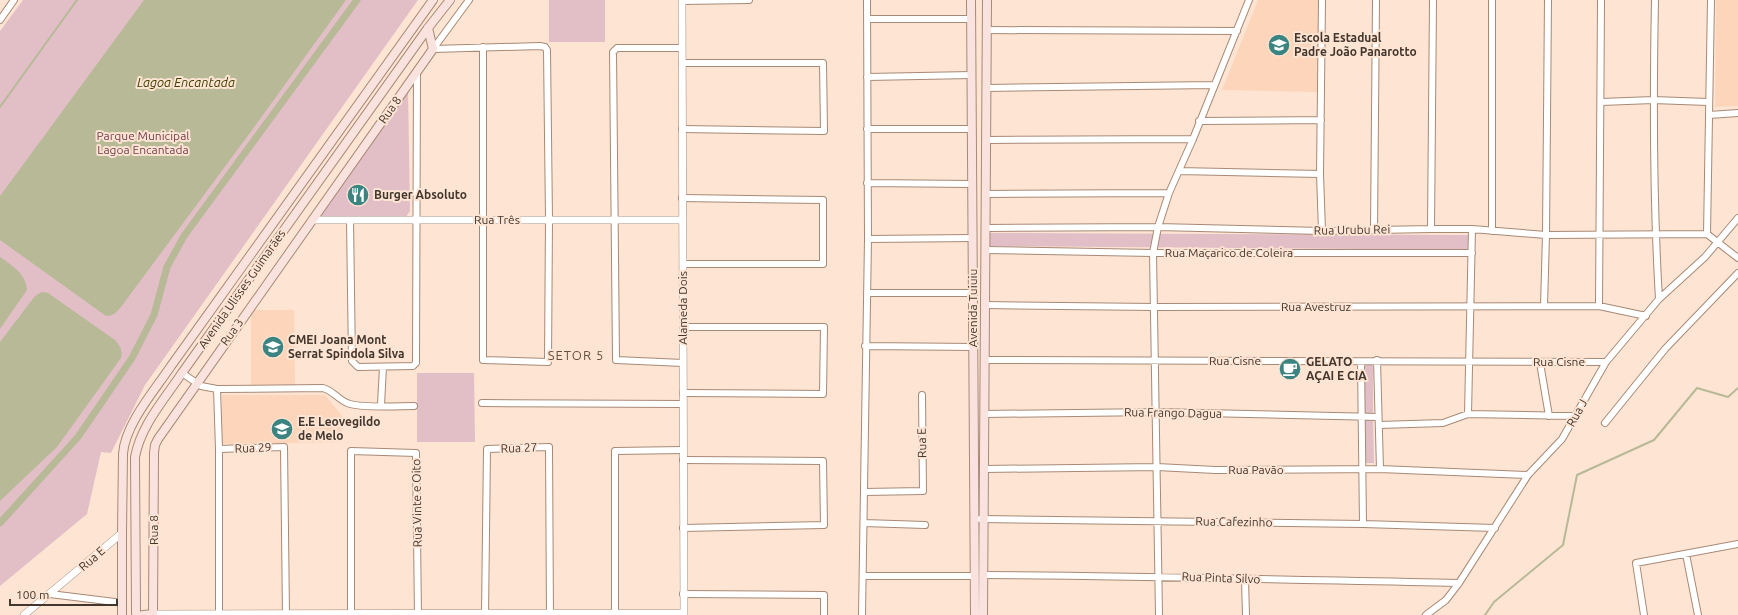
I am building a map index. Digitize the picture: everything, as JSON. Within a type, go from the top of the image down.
[{"type":"main road","name":"Avenida Ulisses Guimarães","points":[[122,615],[123,454],[125,442],[132,426],[171,366],[433,0]]},
{"type":"main road","name":"Avenida Ulisses Guimarães","points":[[138,615],[135,457],[138,443],[145,428],[182,373],[428,28],[450,0]]},
{"type":"main road","name":"Avenida Tuiuiu","points":[[971,0],[975,615]]},
{"type":"main road","name":"Avenida Tuiuiu","points":[[983,615],[987,0]]},
{"type":"main road","points":[[428,28],[434,49]]},
{"type":"main road","name":"Rua 8","points":[[312,220],[434,49]]},
{"type":"main road","points":[[972,103],[986,103]]},
{"type":"main road","name":"Rua 3","points":[[155,445],[196,383],[312,220]]},
{"type":"main road","points":[[171,366],[182,373]]},
{"type":"main road","points":[[973,375],[984,375]]},
{"type":"main road","name":"Rua 8","points":[[153,614],[155,445]]},
{"type":"main road","points":[[138,615],[153,614]]},
{"type":"street","points":[[0,20],[14,0]]},
{"type":"street","name":"Rua 8","points":[[434,49],[469,0]]},
{"type":"street","points":[[682,0],[749,0]]},
{"type":"street","name":"Alameda Dois","points":[[682,0],[684,614]]},
{"type":"street","points":[[862,615],[864,576],[865,346],[868,239],[867,0]]},
{"type":"street","points":[[1159,615],[1153,253],[1158,227],[1169,193],[1193,139],[1199,120],[1249,0]]},
{"type":"street","points":[[1322,0],[1320,174],[1322,231]]},
{"type":"street","points":[[1374,229],[1376,0]]},
{"type":"street","points":[[1431,229],[1433,0]]},
{"type":"street","points":[[1492,0],[1492,231]]},
{"type":"street","points":[[1544,306],[1548,0]]},
{"type":"street","points":[[1599,306],[1602,0]]},
{"type":"street","points":[[1655,0],[1653,100],[1655,234],[1659,299]]},
{"type":"street","points":[[1711,0],[1708,102],[1707,234],[1738,258]]},
{"type":"street","points":[[868,19],[971,18]]},
{"type":"street","points":[[986,30],[1237,31]]},
{"type":"street","points":[[434,49],[483,47],[540,46],[546,48],[548,53],[548,362],[483,360],[483,47]]},
{"type":"street","points":[[682,48],[617,48],[613,50],[616,360],[683,363]]},
{"type":"street","points":[[682,64],[823,63],[824,131],[682,129]]},
{"type":"street","points":[[350,220],[352,361],[358,367],[410,367],[416,363],[418,71]]},
{"type":"street","points":[[868,77],[972,75]]},
{"type":"street","points":[[986,88],[1214,85]]},
{"type":"street","points":[[1601,102],[1653,100],[1708,102]]},
{"type":"street","points":[[1709,115],[1738,113]]},
{"type":"street","points":[[1199,120],[1321,120]]},
{"type":"street","points":[[867,129],[972,129]]},
{"type":"street","points":[[986,140],[1193,139]]},
{"type":"street","points":[[1179,171],[1320,174]]},
{"type":"street","points":[[867,183],[972,184]]},
{"type":"street","points":[[986,194],[1169,193]]},
{"type":"street","points":[[682,198],[823,200],[823,264],[683,264]]},
{"type":"street","name":"Rua J","points":[[1426,615],[1446,600],[1459,583],[1528,475],[1562,439],[1606,362],[1659,299],[1705,257],[1738,218]]},
{"type":"street","name":"Rua Três","points":[[312,220],[683,220]]},
{"type":"street","name":"Rua Urubu Rei","points":[[985,228],[1158,227],[1322,231],[1374,229],[1472,229],[1546,235],[1707,234]]},
{"type":"street","points":[[1468,414],[1472,229]]},
{"type":"street","points":[[868,239],[973,238]]},
{"type":"street","name":"Rua Maçarico de Coleira","points":[[985,250],[1153,253],[1472,253]]},
{"type":"street","points":[[1605,423],[1665,349],[1738,273]]},
{"type":"street","points":[[867,293],[973,293]]},
{"type":"street","name":"Rua Avestruz","points":[[984,305],[1154,307],[1599,306],[1646,316]]},
{"type":"street","points":[[683,327],[824,327],[823,394],[683,393]]},
{"type":"street","points":[[865,346],[974,347]]},
{"type":"street","name":"Rua Cisne","points":[[984,360],[1361,362],[1377,360],[1540,363],[1606,362]]},
{"type":"street","points":[[1377,360],[1380,469]]},
{"type":"street","points":[[1361,362],[1363,524]]},
{"type":"street","points":[[1540,363],[1549,416]]},
{"type":"street","points":[[381,405],[382,367]]},
{"type":"street","points":[[182,373],[196,383],[217,389],[323,388],[333,392],[349,404],[414,406]]},
{"type":"street","points":[[217,389],[219,449]]},
{"type":"street","name":"Rua E","points":[[864,492],[923,491],[922,395]]},
{"type":"street","points":[[482,403],[683,404]]},
{"type":"street","name":"Rua Frango Dagua","points":[[984,414],[1156,412],[1378,417]]},
{"type":"street","points":[[1379,425],[1443,423],[1468,414],[1575,416]]},
{"type":"street","name":"Rua 29","points":[[219,614],[219,449],[284,447],[286,614]]},
{"type":"street","name":"Rua 27","points":[[484,614],[486,449],[549,447],[550,614]]},
{"type":"street","points":[[615,614],[615,451],[683,450]]},
{"type":"street","name":"Rua Vinte e Oito","points":[[351,614],[351,451],[416,453],[418,614]]},
{"type":"street","points":[[683,460],[823,460],[824,518],[824,525],[683,528]]},
{"type":"street","name":"Rua Pavão","points":[[984,469],[1157,467],[1215,470],[1380,469],[1528,475]]},
{"type":"street","name":"Rua Cafezinho","points":[[974,519],[1363,524],[1495,528]]},
{"type":"street","points":[[864,523],[926,525]]},
{"type":"street","name":"Rua E","points":[[24,615],[122,533]]},
{"type":"street","points":[[1644,615],[1636,563],[1738,544]]},
{"type":"street","points":[[1686,554],[1698,615]]},
{"type":"street","name":"Rua Pinta Silvo","points":[[983,575],[1159,576],[1459,583]]},
{"type":"street","points":[[864,576],[974,576]]},
{"type":"street","points":[[1245,579],[1246,615]]},
{"type":"street","points":[[50,594],[122,603]]},
{"type":"street","points":[[683,594],[824,596],[824,615]]},
{"type":"street","points":[[153,614],[684,614]]},
{"type":"shaded area","name":"Escola Estadual Padre João Panarotto","points":[[1258,0],[1320,0],[1318,92],[1222,90]]},
{"type":"shaded area","points":[[1716,0],[1738,0],[1738,106],[1715,107]]},
{"type":"shaded area","name":"CMEI Joana Mont Serrat Spindola Silva","points":[[251,310],[294,310],[295,385],[251,385]]},
{"type":"shaded area","name":"E.E Leovegildo de Melo","points":[[222,395],[325,395],[342,416],[341,442],[222,444]]},
{"type":"green space","name":"Parque Municipal Lagoa Encantada","points":[[23,0],[418,0],[145,385],[111,453],[101,452],[87,514],[0,586],[0,31]]},
{"type":"green space","points":[[549,0],[605,0],[605,42],[549,42]]},
{"type":"green space","points":[[408,89],[410,211],[406,217],[319,217]]},
{"type":"green space","points":[[989,233],[1468,235],[1468,250],[989,246]]},
{"type":"green space","points":[[1365,364],[1373,364],[1373,416],[1365,416]]},
{"type":"green space","points":[[417,373],[474,373],[475,442],[417,442]]},
{"type":"green space","points":[[1364,419],[1373,419],[1374,463],[1365,463]]},
{"type":"water","name":"Lagoa Encantada","points":[[144,0],[346,0],[118,311],[114,314],[106,316],[0,240],[0,196]]},
{"type":"water","points":[[0,257],[18,271],[24,279],[27,290],[0,329]]},
{"type":"water","points":[[42,292],[48,293],[115,340],[121,348],[121,358],[57,447],[0,501],[0,342],[35,296]]},
{"type":"waterway","points":[[0,107],[77,0]]},
{"type":"waterway","points":[[0,523],[78,437],[132,358],[154,315],[167,267],[184,236],[357,0]]},
{"type":"waterway","points":[[1485,615],[1494,602],[1563,545],[1577,475],[1654,440],[1697,388],[1728,397],[1738,388]]},
{"type":"place","name":"Escola Estadual Padre João Panarotto","points":[[1279,45]]},
{"type":"place","name":"Burger Absoluto","points":[[358,195]]},
{"type":"place","name":"CMEI Joana Mont Serrat Spindola Silva","points":[[273,347]]},
{"type":"place","name":"GELATO AÇAI E CIA","points":[[1290,369]]},
{"type":"place","name":"E.E Leovegildo de Melo","points":[[282,429]]},
{"type":"district","name":"SETOR 5","points":[[576,355]]}]
